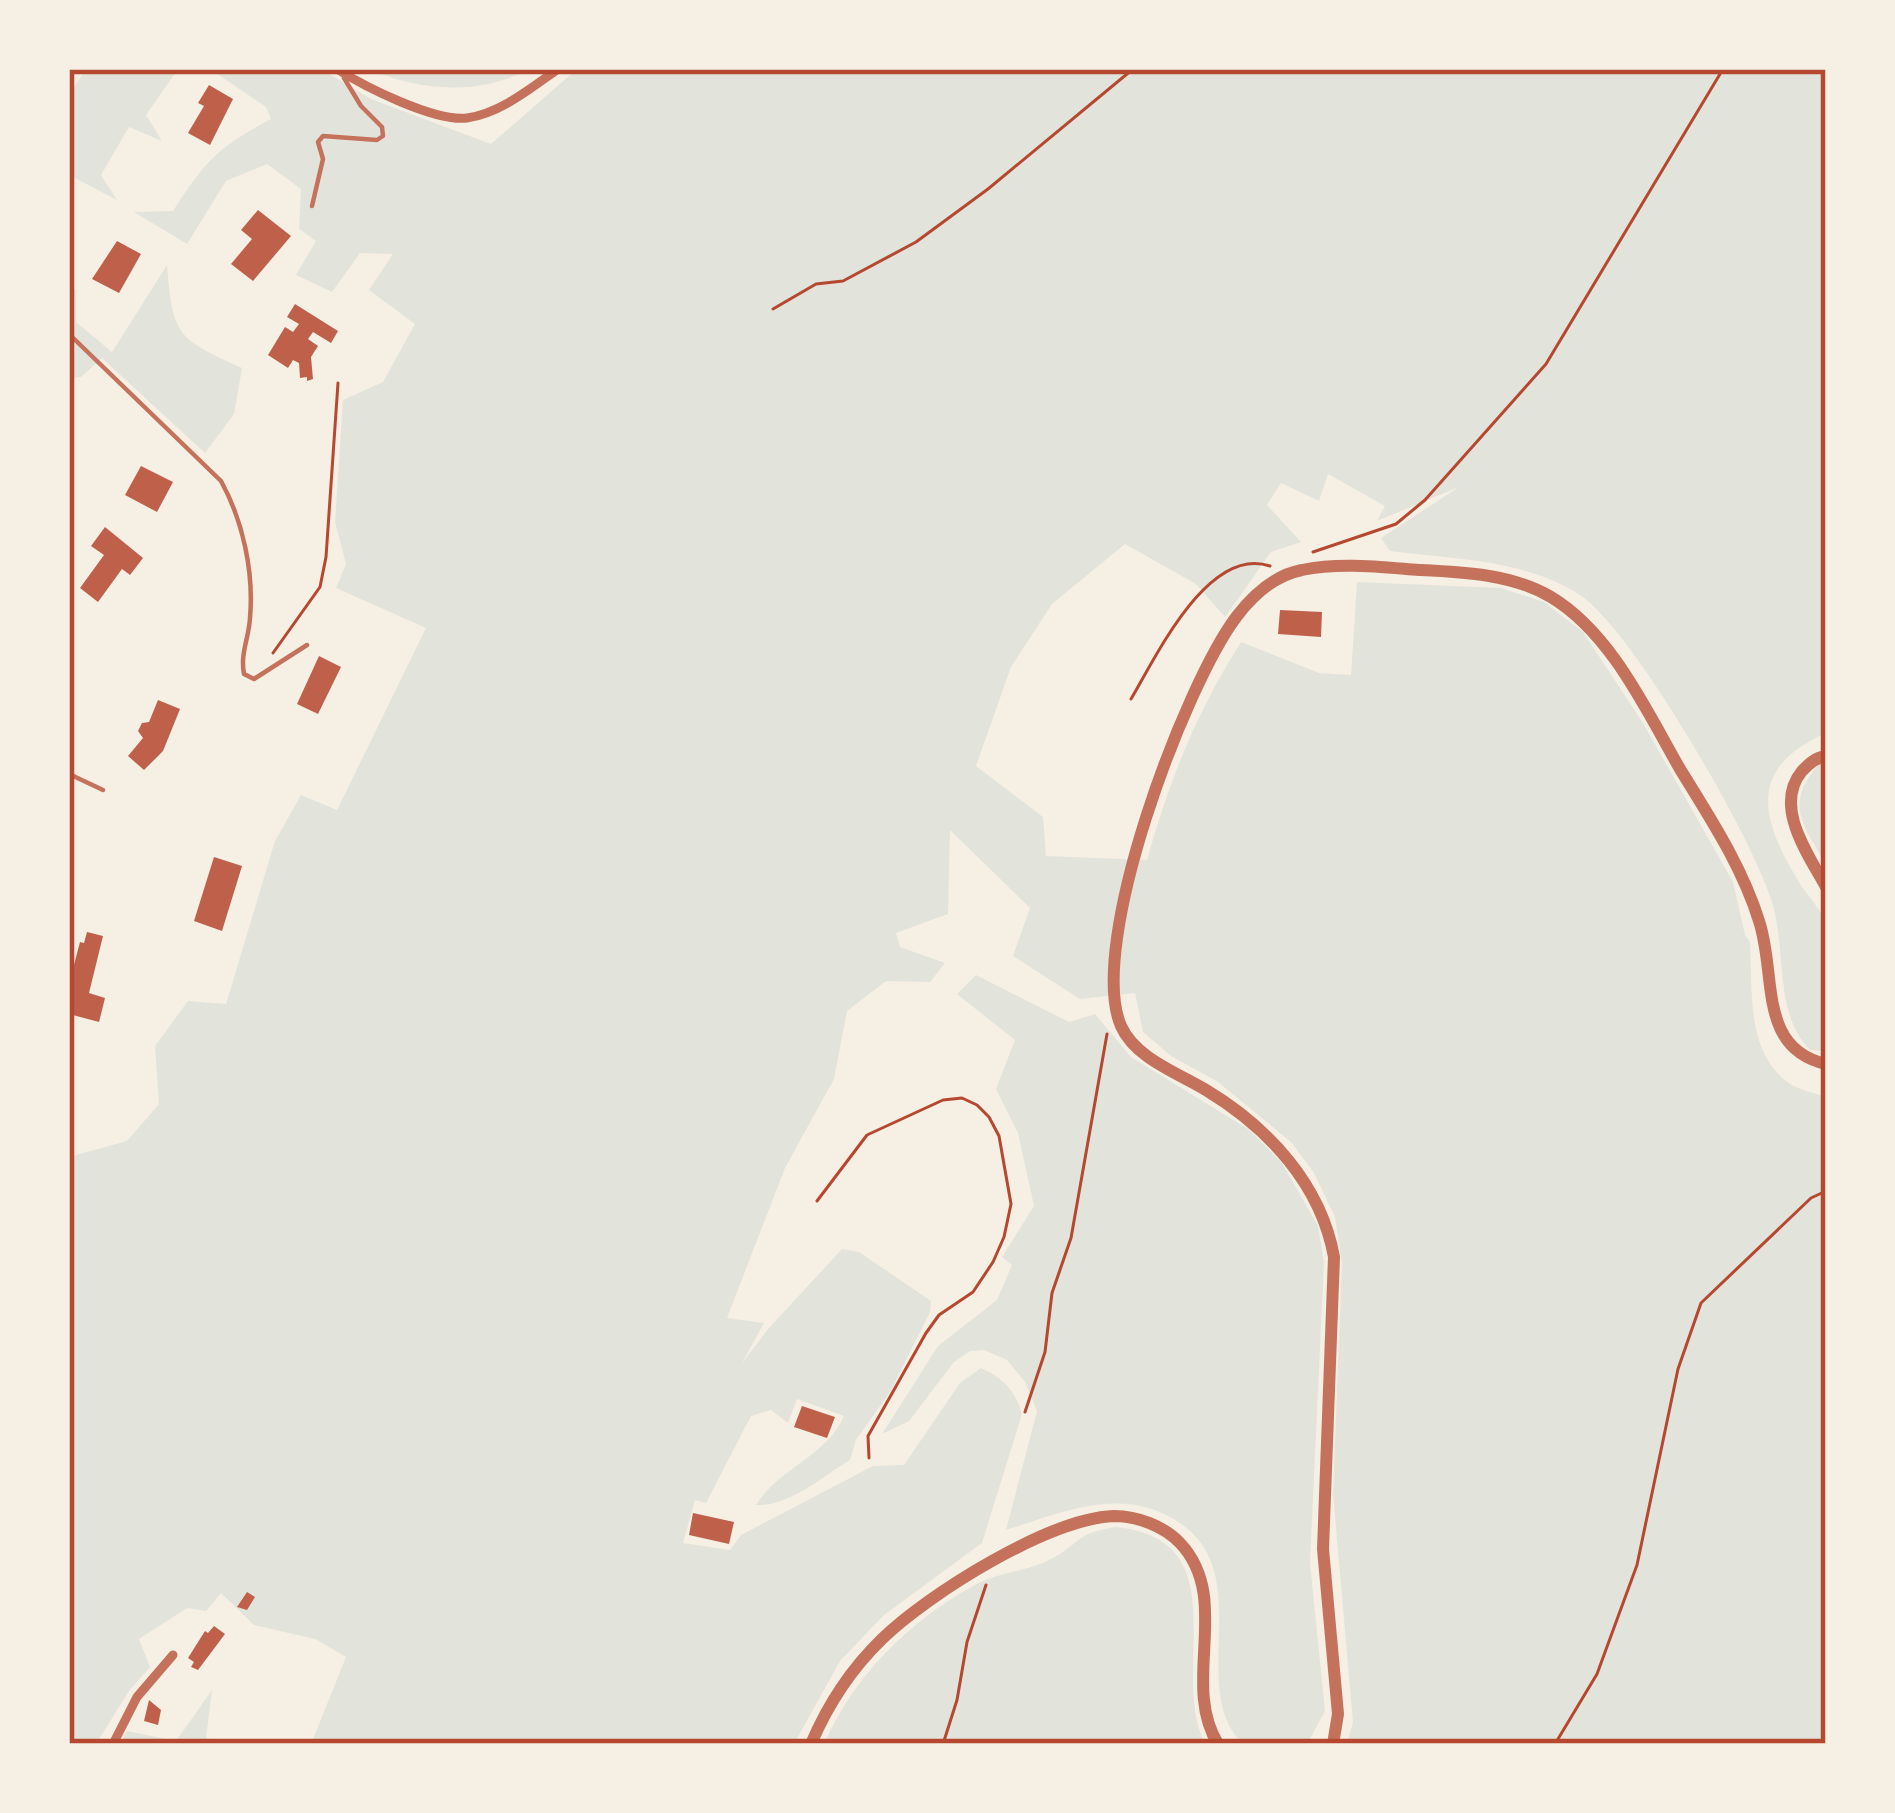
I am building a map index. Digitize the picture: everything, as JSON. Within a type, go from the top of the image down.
[{"type":"street","points":[[339,71],[432,112],[464,119],[508,102],[558,69]]},
{"type":"street","points":[[1333,1744],[1338,1714],[1323,1549],[1334,1257],[1328,1225],[1302,1175],[1251,1123],[1130,1041],[1113,999],[1113,970],[1132,874],[1179,726],[1205,669],[1238,616],[1283,574],[1318,567],[1464,572],[1504,578],[1549,595],[1583,621],[1631,685],[1744,876],[1762,927],[1777,1025],[1788,1046],[1804,1059],[1826,1064]]},
{"type":"street","points":[[1826,756],[1804,769],[1789,805],[1804,847],[1826,887]]},
{"type":"street","points":[[811,1744],[836,1694],[884,1636],[991,1562],[1080,1521],[1117,1516],[1148,1521],[1179,1542],[1199,1571],[1206,1605],[1204,1687],[1210,1731],[1218,1744]]},
{"type":"street","points":[[112,1744],[137,1697],[173,1655]]},
{"type":"lane","points":[[312,206],[323,159],[318,142],[322,136],[377,140],[383,136],[382,127],[361,106],[339,71]]},
{"type":"lane","points":[[69,334],[221,481],[236,507],[251,613],[244,674],[254,679],[307,645]]},
{"type":"lane","points":[[69,774],[104,790]]},
{"type":"path","points":[[773,309],[816,284],[843,281],[916,242],[1133,69]]},
{"type":"path","points":[[1131,699],[1181,613],[1203,591],[1254,562],[1283,574],[1322,546],[1396,524],[1425,500],[1546,364],[1724,69]]},
{"type":"path","points":[[254,679],[320,587],[338,383]]},
{"type":"path","points":[[1025,1412],[1045,1352],[1052,1293],[1071,1238],[1113,999]]},
{"type":"path","points":[[817,1201],[867,1135],[944,1100],[962,1098],[976,1105],[999,1136],[1011,1204],[1004,1237],[973,1292],[939,1316],[926,1333],[868,1436],[869,1458]]},
{"type":"path","points":[[1555,1744],[1598,1674],[1637,1565],[1678,1369],[1701,1303],[1811,1198],[1826,1191]]},
{"type":"path","points":[[943,1744],[991,1562]]},
{"type":"shaded area","points":[[86,69],[178,69],[146,115],[162,141],[129,127],[101,175],[117,200],[69,175],[69,95]]},
{"type":"shaded area","points":[[210,69],[321,69],[371,99],[491,144],[577,69],[1826,69],[1826,733],[1783,762],[1768,797],[1786,859],[1825,921],[1826,1051],[1810,1050],[1791,1018],[1772,902],[1741,832],[1688,736],[1600,613],[1577,593],[1533,573],[1486,562],[1390,551],[1381,538],[1459,487],[1377,521],[1385,506],[1328,474],[1319,501],[1281,483],[1267,505],[1301,542],[1271,552],[1225,617],[1196,584],[1125,544],[1052,604],[1011,667],[976,766],[1043,817],[1046,856],[1147,860],[1186,747],[1241,642],[1319,673],[1351,675],[1357,582],[1501,588],[1544,602],[1583,632],[1643,723],[1733,882],[1750,942],[1754,1019],[1765,1055],[1790,1084],[1826,1097],[1826,1744],[1347,1744],[1353,1722],[1333,1494],[1342,1263],[1335,1217],[1314,1173],[1291,1142],[1218,1082],[1171,1056],[1143,1032],[1135,993],[1080,999],[1013,956],[1030,908],[950,830],[948,914],[896,933],[900,947],[945,963],[930,982],[886,981],[847,1011],[834,1079],[785,1168],[727,1318],[764,1323],[742,1363],[842,1249],[859,1252],[931,1301],[930,1312],[890,1392],[856,1440],[850,1460],[793,1496],[756,1505],[777,1481],[826,1442],[844,1416],[797,1399],[788,1423],[771,1410],[751,1416],[706,1503],[695,1500],[683,1543],[730,1550],[741,1535],[873,1466],[904,1465],[960,1383],[981,1368],[1007,1386],[1022,1414],[982,1543],[884,1615],[840,1661],[794,1744],[311,1744],[346,1657],[315,1639],[254,1625],[221,1593],[206,1611],[187,1608],[139,1639],[150,1667],[96,1744],[69,1744],[69,1157],[127,1141],[159,1104],[155,1046],[188,1001],[226,1004],[275,841],[301,795],[337,810],[426,628],[336,588],[346,564],[335,522],[343,400],[383,382],[415,324],[369,290],[393,254],[360,253],[332,292],[296,275],[316,241],[299,229],[301,189],[267,164],[226,181],[187,244],[134,212],[173,211],[214,157],[271,119],[266,107]]},
{"type":"shaded area","points":[[368,69],[529,69],[490,83],[450,87],[408,82]]},
{"type":"shaded area","points":[[167,265],[172,307],[182,332],[242,368],[234,414],[205,453],[102,358],[81,377],[69,378],[69,285],[76,290],[76,322],[112,352]]},
{"type":"shaded area","points":[[1819,764],[1826,764],[1826,864],[1800,813],[1802,790]]},
{"type":"shaded area","points":[[976,975],[1069,1022],[1095,1014],[1131,1057],[1248,1129],[1282,1163],[1318,1226],[1324,1262],[1310,1563],[1325,1711],[1307,1744],[1243,1744],[1227,1721],[1220,1694],[1214,1572],[1202,1545],[1180,1523],[1137,1505],[1116,1504],[1072,1509],[1006,1530],[1037,1411],[1025,1382],[1007,1360],[984,1350],[970,1351],[954,1362],[909,1421],[882,1434],[938,1346],[997,1300],[1012,1265],[1002,1257],[1034,1206],[1018,1133],[996,1089],[1015,1040],[957,994]]},
{"type":"shaded area","points":[[1116,1527],[1154,1537],[1177,1556],[1189,1582],[1196,1715],[1205,1744],[824,1744],[867,1674],[927,1616],[982,1581],[1042,1563],[1085,1536]]},
{"type":"shaded area","points":[[212,1690],[206,1738],[223,1744],[120,1744],[127,1731],[176,1741]]},
{"type":"building","points":[[209,85],[233,99],[210,145],[188,133],[204,106],[198,103]]},
{"type":"building","points":[[258,210],[291,236],[253,281],[231,264],[252,239],[241,230]]},
{"type":"building","points":[[117,241],[141,254],[119,293],[92,279]]},
{"type":"building","points":[[295,304],[338,331],[331,343],[313,332],[308,339],[318,346],[311,357],[313,379],[307,381],[307,377],[300,378],[299,363],[293,360],[288,368],[268,355],[285,327],[293,332],[299,324],[287,317]]},
{"type":"building","points":[[141,466],[173,482],[157,512],[125,495]]},
{"type":"building","points":[[105,527],[143,558],[130,575],[122,569],[98,602],[80,588],[104,555],[91,546]]},
{"type":"building","points":[[1280,610],[1322,612],[1321,637],[1278,634]]},
{"type":"building","points":[[319,656],[341,667],[318,714],[297,704]]},
{"type":"building","points":[[158,700],[180,709],[163,751],[144,770],[128,756],[143,738],[138,731],[142,723],[149,722]]},
{"type":"building","points":[[214,857],[242,866],[222,931],[194,921]]},
{"type":"building","points":[[87,932],[103,936],[89,993],[105,998],[99,1022],[69,1014],[69,984]]},
{"type":"building","points":[[802,1406],[835,1417],[827,1438],[794,1427]]},
{"type":"building","points":[[693,1513],[734,1522],[729,1544],[689,1535]]},
{"type":"building","points":[[247,1592],[255,1597],[247,1610],[237,1607]]},
{"type":"building","points":[[214,1626],[225,1634],[198,1670],[191,1667],[194,1662],[188,1658],[205,1631]]},
{"type":"building","points":[[149,1700],[161,1710],[158,1725],[144,1721]]}]
